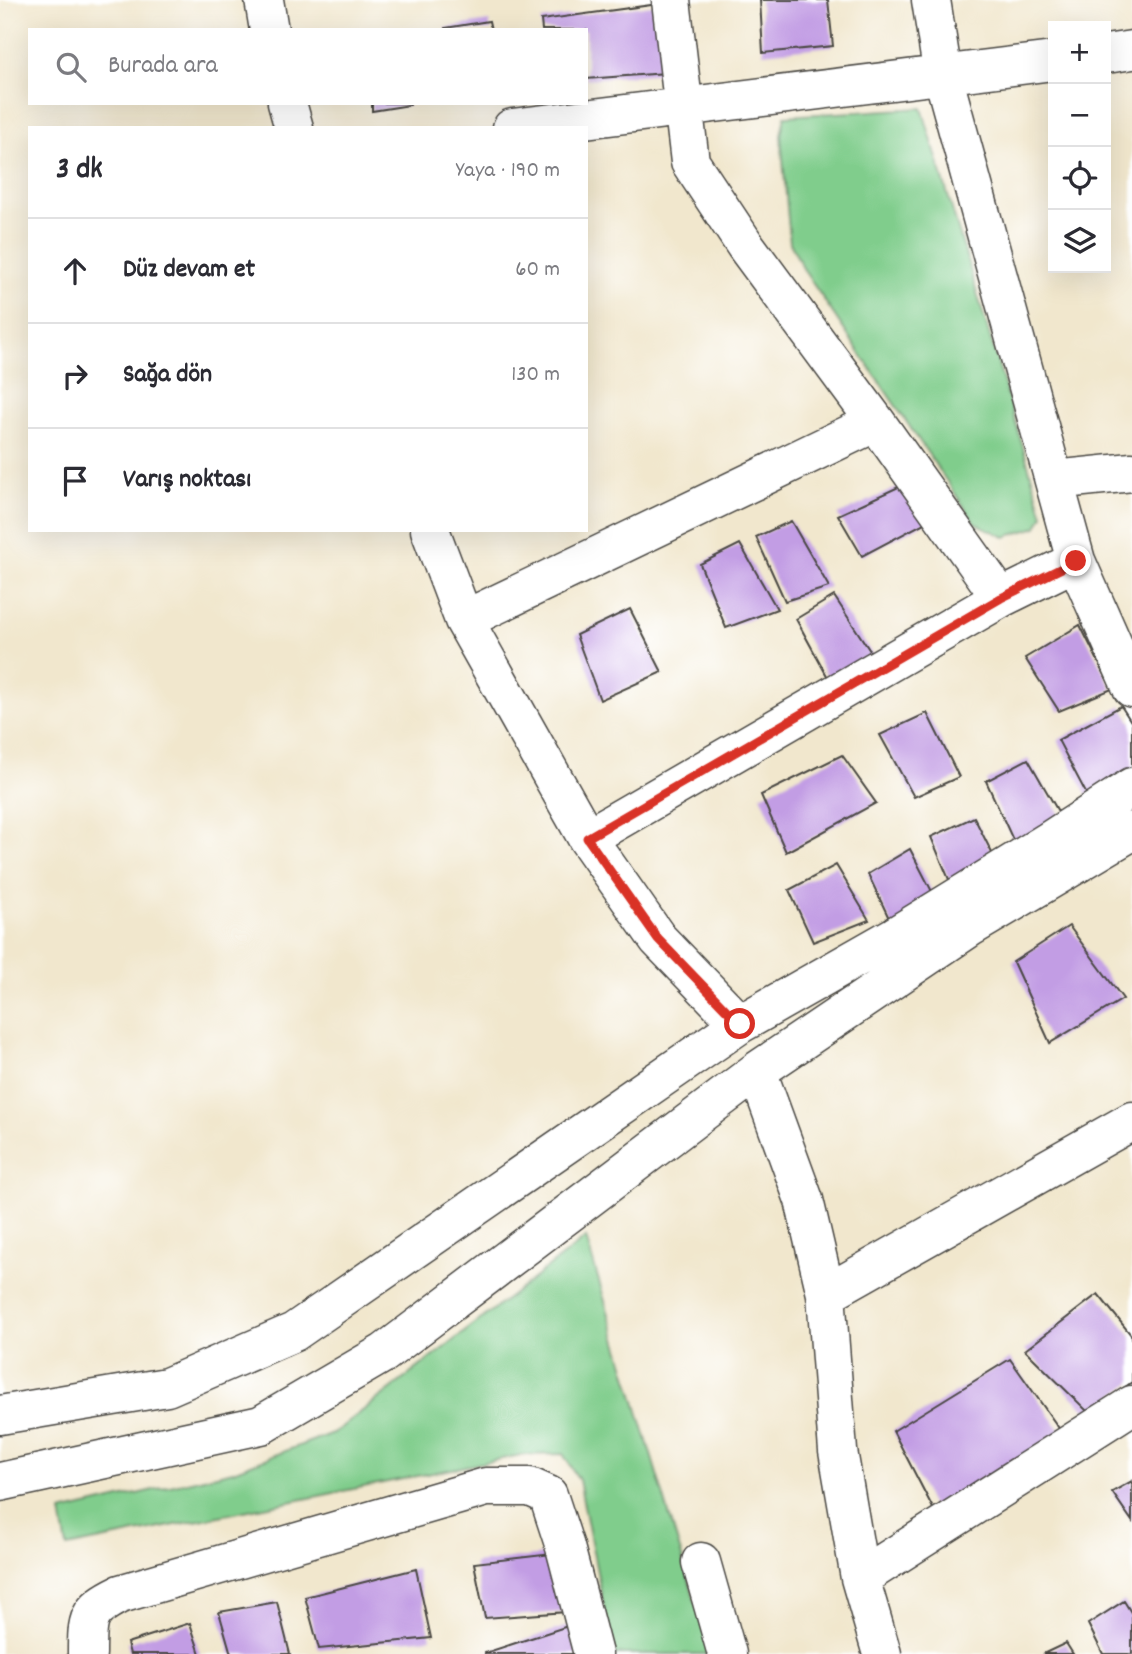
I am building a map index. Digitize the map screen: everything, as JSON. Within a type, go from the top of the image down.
[{"type":"street","points":[[264,0],[269,28]]},
{"type":"street","points":[[671,0],[690,162],[744,245],[876,422],[1001,598]]},
{"type":"street","points":[[931,0],[943,76],[1076,561],[1132,688]]},
{"type":"street","points":[[1111,53],[1132,50]]},
{"type":"street","points":[[528,126],[1048,62]]},
{"type":"street","points":[[288,105],[293,126]]},
{"type":"street","points":[[464,620],[876,422]]},
{"type":"street","points":[[1054,480],[1132,472]]},
{"type":"street","points":[[431,532],[464,620],[587,838],[658,939],[740,1024]]},
{"type":"street","points":[[587,838],[1001,598],[1076,561]]},
{"type":"street","points":[[0,1415],[167,1387],[294,1332],[740,1024],[895,936],[1132,787]]},
{"type":"street","points":[[0,1482],[261,1425],[384,1353],[757,1071],[969,928],[1132,831]]},
{"type":"street","points":[[757,1071],[804,1200],[826,1294],[838,1451],[860,1578],[882,1654]]},
{"type":"street","points":[[826,1294],[1132,1121]]},
{"type":"street","points":[[860,1578],[1132,1405]]},
{"type":"street","points":[[86,1654],[88,1622],[100,1604],[120,1594],[486,1487],[530,1488],[548,1495],[565,1547],[593,1654]]},
{"type":"street","points":[[701,1562],[727,1654]]},
{"type":"green space","points":[[922,108],[1043,515],[1037,527],[1005,537],[975,523],[805,272],[790,243],[781,135],[785,116]]},
{"type":"green space","points":[[586,1238],[711,1654],[613,1654],[579,1480],[563,1454],[521,1455],[67,1547],[61,1512],[233,1471],[335,1432]]},
{"type":"building","points":[[760,0],[828,0],[833,46],[763,53]]},
{"type":"building","points":[[659,4],[666,73],[588,79],[588,28],[542,28],[541,20]]},
{"type":"building","points":[[489,21],[491,28],[445,28]]},
{"type":"building","points":[[372,105],[410,105],[372,111]]},
{"type":"building","points":[[905,484],[932,519],[862,556],[838,515]]},
{"type":"building","points":[[791,521],[829,587],[785,601],[756,537]]},
{"type":"building","points":[[740,544],[777,609],[726,628],[700,564]]},
{"type":"building","points":[[834,596],[874,657],[831,683],[796,619]]},
{"type":"building","points":[[630,609],[662,672],[600,700],[576,635]]},
{"type":"building","points":[[1080,625],[1112,689],[1059,711],[1025,658]]},
{"type":"building","points":[[1121,706],[1132,723],[1132,771],[1087,795],[1058,740]]},
{"type":"building","points":[[927,713],[959,777],[914,797],[880,735]]},
{"type":"building","points":[[842,755],[876,803],[786,852],[761,795]]},
{"type":"building","points":[[1028,759],[1063,820],[1013,840],[986,781]]},
{"type":"building","points":[[974,817],[999,867],[953,889],[931,837]]},
{"type":"building","points":[[910,849],[939,905],[895,931],[868,874]]},
{"type":"building","points":[[836,865],[869,920],[813,942],[789,890]]},
{"type":"building","points":[[1069,926],[1123,999],[1050,1043],[1013,962]]},
{"type":"building","points":[[1098,1294],[1132,1336],[1132,1382],[1089,1413],[1025,1350]]},
{"type":"building","points":[[1010,1359],[1063,1434],[937,1516],[893,1431]]},
{"type":"building","points":[[1132,1481],[1132,1521],[1112,1492]]},
{"type":"building","points":[[552,1554],[566,1612],[485,1618],[474,1563]]},
{"type":"building","points":[[416,1569],[431,1638],[319,1649],[305,1597]]},
{"type":"building","points":[[1124,1601],[1132,1614],[1132,1654],[1103,1654],[1088,1624]]},
{"type":"building","points":[[277,1602],[290,1654],[231,1654],[219,1612]]},
{"type":"building","points":[[190,1623],[200,1654],[130,1654],[127,1643]]},
{"type":"building","points":[[574,1624],[584,1654],[485,1654],[485,1653]]},
{"type":"building","points":[[1066,1643],[1073,1654],[1043,1654]]},
{"type":"route","points":[[740,1024],[658,939],[587,838],[1001,598],[1076,561]]}]
